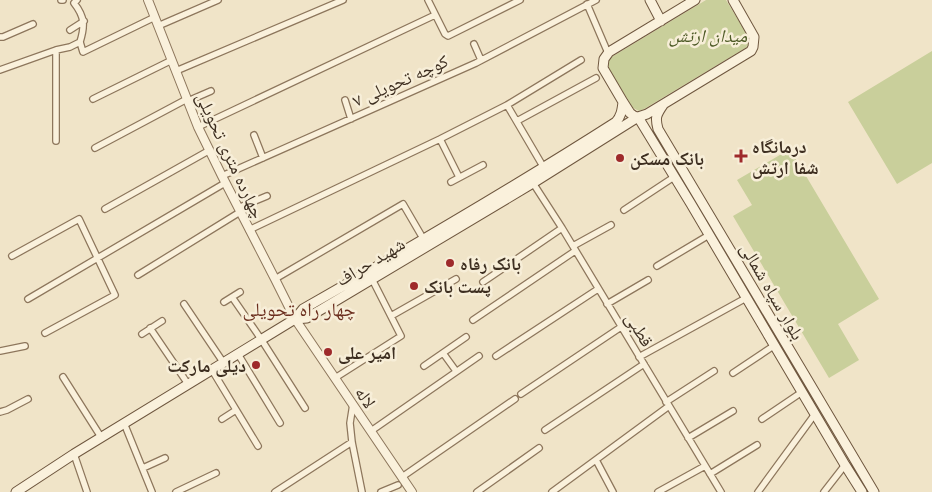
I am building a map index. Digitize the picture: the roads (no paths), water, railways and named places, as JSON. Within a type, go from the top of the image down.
[{"type":"main road","points":[[650,0],[661,21]]},
{"type":"main road","points":[[695,0],[608,53],[604,58],[603,68],[630,113],[634,116],[638,118],[647,114],[751,51],[754,47],[754,38],[733,0]]},
{"type":"main road","points":[[16,492],[124,422],[295,319],[303,309],[335,295],[544,168],[596,139],[620,117],[623,102]]},
{"type":"main road","points":[[649,135],[652,129],[658,129],[656,122],[657,114],[663,105]]},
{"type":"main road","name":"بلوار سپاه شمالی","points":[[638,118],[862,491]]},
{"type":"main road","name":"شهید حراف","points":[[335,295],[372,279],[533,182],[596,139],[638,118]]},
{"type":"main road","name":"بلوار سپاه شمالی","points":[[658,129],[872,488]]},
{"type":"main road","points":[[731,272],[739,266]]},
{"type":"main road","points":[[862,491],[872,488]]},
{"type":"street","name":"چهارده متری تحویلی","points":[[148,0],[198,127],[295,319]]},
{"type":"street","points":[[158,26],[218,0]]},
{"type":"street","points":[[176,71],[343,0]]},
{"type":"street","points":[[428,0],[446,36],[520,0]]},
{"type":"street","name":"کوچه تحویلی ۷","points":[[28,299],[263,158],[481,60],[596,0]]},
{"type":"street","points":[[73,1],[79,9],[84,22],[80,42],[83,52],[155,18]]},
{"type":"street","points":[[588,4],[608,53]]},
{"type":"street","points":[[198,127],[435,15]]},
{"type":"street","points":[[70,30],[84,22]]},
{"type":"street","points":[[0,37],[33,24]]},
{"type":"street","points":[[0,70],[80,42]]},
{"type":"street","points":[[474,44],[481,60]]},
{"type":"street","points":[[56,50],[56,141]]},
{"type":"street","points":[[93,100],[172,60]]},
{"type":"street","points":[[250,230],[508,105],[581,60]]},
{"type":"street","points":[[516,121],[596,78]]},
{"type":"street","points":[[95,148],[188,100],[211,91]]},
{"type":"street","points":[[345,100],[351,118]]},
{"type":"street","points":[[508,105],[544,168]]},
{"type":"street","points":[[254,135],[263,158]]},
{"type":"street","points":[[440,139],[459,177]]},
{"type":"street","points":[[105,209],[210,150]]},
{"type":"street","points":[[451,182],[483,165]]},
{"type":"street","points":[[624,210],[674,177]]},
{"type":"street","name":"قطبی","points":[[533,182],[721,492]]},
{"type":"street","points":[[138,275],[239,210],[267,196]]},
{"type":"street","points":[[275,279],[403,204],[424,240]]},
{"type":"street","points":[[12,256],[80,219],[115,295],[45,333]]},
{"type":"street","points":[[473,320],[612,224]]},
{"type":"street","points":[[483,282],[562,228]]},
{"type":"street","points":[[657,266],[709,235]]},
{"type":"street","points":[[335,378],[401,336],[372,279]]},
{"type":"street","points":[[391,316],[456,279]]},
{"type":"street","points":[[607,304],[648,280]]},
{"type":"street","points":[[496,356],[598,289]]},
{"type":"street","points":[[224,302],[240,292]]},
{"type":"street","points":[[232,297],[262,339],[305,408]]},
{"type":"street","points":[[639,357],[746,298]]},
{"type":"street","points":[[184,304],[223,362]]},
{"type":"street","name":"لاله","points":[[295,319],[371,431],[400,481],[412,492]]},
{"type":"street","points":[[142,334],[162,322]]},
{"type":"street","points":[[521,394],[621,327]]},
{"type":"street","points":[[150,328],[188,384]]},
{"type":"street","points":[[424,366],[466,337]]},
{"type":"street","points":[[733,373],[775,345]]},
{"type":"street","points":[[0,351],[25,346]]},
{"type":"street","points":[[443,352],[456,371]]},
{"type":"street","points":[[238,354],[280,423]]},
{"type":"street","points":[[371,431],[479,356]]},
{"type":"street","points":[[545,430],[644,364]]},
{"type":"street","points":[[212,370],[258,446]]},
{"type":"street","points":[[552,492],[714,371]]},
{"type":"street","points":[[63,377],[101,437]]},
{"type":"street","points":[[762,419],[802,392]]},
{"type":"street","points":[[0,412],[28,399]]},
{"type":"street","points":[[380,492],[400,481],[515,399]]},
{"type":"street","points":[[352,404],[350,423],[352,442],[362,492]]},
{"type":"street","points":[[222,418],[236,410]]},
{"type":"street","points":[[688,438],[733,411]]},
{"type":"street","points":[[758,492],[815,414]]},
{"type":"street","points":[[124,422],[152,492]]},
{"type":"street","points":[[275,492],[352,442]]},
{"type":"street","points":[[710,474],[757,445]]},
{"type":"street","points":[[477,492],[539,448]]},
{"type":"street","points":[[74,454],[87,492]]},
{"type":"street","points":[[143,468],[165,458]]},
{"type":"street","points":[[596,460],[613,492]]},
{"type":"street","points":[[824,492],[845,465]]},
{"type":"street","points":[[658,492],[705,466]]},
{"type":"street","points":[[176,492],[216,473]]},
{"type":"place","name":"درمانگاه شفا ارتش","points":[[741,156]]},
{"type":"place","name":"بانک مسکن","points":[[620,158]]},
{"type":"place","name":"بانک رفاه","points":[[450,263]]},
{"type":"place","name":"پست بانک","points":[[414,286]]},
{"type":"place","name":"امیر علی","points":[[328,352]]},
{"type":"place","name":"دیلی مارکت","points":[[256,365]]},
{"type":"district","name":"چهار راه تحویلی","points":[[299,309]]},
{"type":"park label","name":"میدان ارتش","points":[[708,35]]}]
